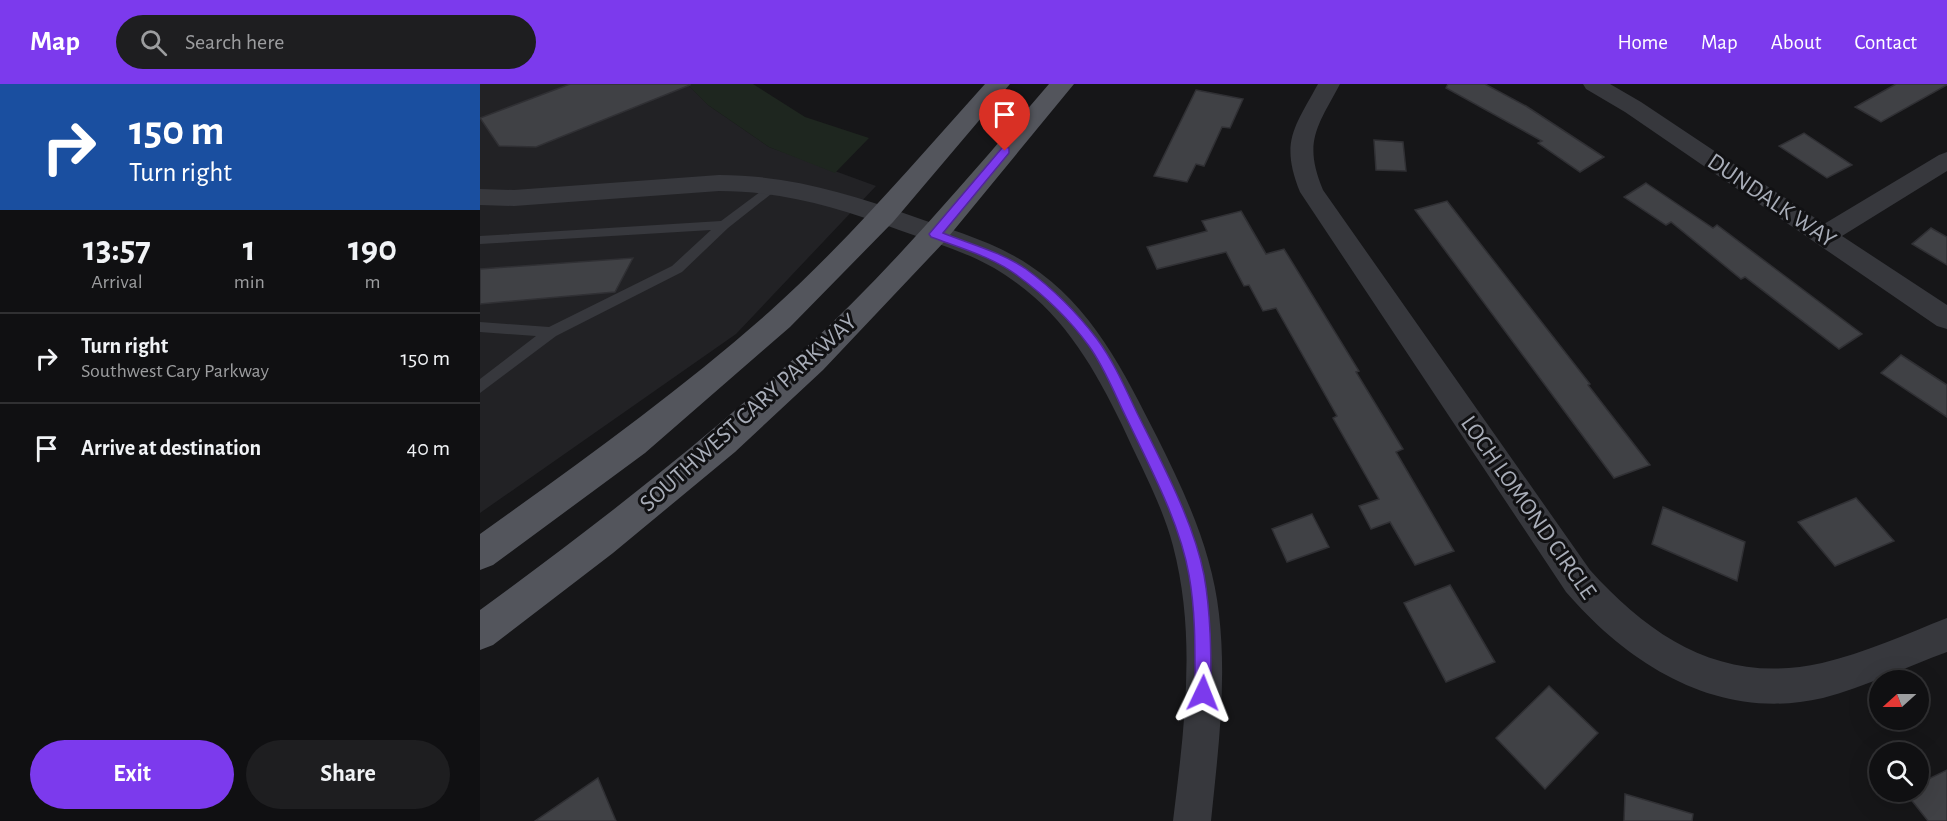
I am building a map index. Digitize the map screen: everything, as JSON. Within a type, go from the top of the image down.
[{"type":"main road","name":"SOUTHWEST CARY PARKWAY","points":[[480,554],[561,497],[698,389],[780,319],[883,215],[998,84]]},
{"type":"main road","name":"SOUTHWEST CARY PARKWAY","points":[[480,632],[601,542],[723,442],[812,361],[935,234],[1062,84]]},
{"type":"street","name":"LOCH LOMOND CIRCLE","points":[[1329,84],[1302,135],[1299,152],[1302,170],[1312,192],[1578,581],[1607,613],[1633,636],[1674,661],[1715,677],[1751,687],[1786,685],[1830,678],[1947,634]]},
{"type":"street","name":"DUNDALK WAY","points":[[1594,84],[1633,106],[1947,319]]},
{"type":"street","points":[[1824,235],[1947,160]]},
{"type":"street","points":[[480,197],[514,198],[729,182],[776,184],[800,189],[883,215],[1003,261],[1023,273],[1071,316],[1094,344],[1113,377],[1157,467],[1189,545],[1202,614],[1205,673],[1192,821]]},
{"type":"lane","points":[[480,387],[551,332],[677,269],[724,225],[776,184]]},
{"type":"lane","points":[[480,240],[724,225]]},
{"type":"lane","points":[[480,327],[551,332]]},
{"type":"shaded area","points":[[480,84],[687,84],[708,105],[769,147],[876,186],[736,334],[480,513]]},
{"type":"shaded area","points":[[687,84],[753,84],[805,117],[869,138],[835,173],[769,147],[708,105]]},
{"type":"building","points":[[570,84],[690,85],[536,147],[499,146],[480,118]]},
{"type":"building","points":[[1448,84],[1485,84],[1526,106],[1604,157],[1580,172],[1538,143],[1542,141],[1446,88]]},
{"type":"building","points":[[1896,84],[1947,85],[1881,122],[1855,107]]},
{"type":"building","points":[[1196,90],[1243,99],[1230,128],[1222,127],[1204,166],[1196,164],[1187,182],[1154,176]]},
{"type":"building","points":[[1804,133],[1852,165],[1827,178],[1779,146]]},
{"type":"building","points":[[1374,140],[1403,142],[1406,171],[1376,170]]},
{"type":"building","points":[[1646,183],[1713,228],[1717,225],[1862,334],[1839,349],[1745,277],[1741,279],[1671,222],[1666,225],[1624,197]]},
{"type":"building","points":[[1447,201],[1590,384],[1588,385],[1650,465],[1614,478],[1415,210]]},
{"type":"building","points":[[1241,211],[1266,254],[1284,249],[1359,371],[1356,372],[1403,449],[1396,452],[1454,551],[1415,565],[1390,522],[1371,529],[1359,506],[1379,499],[1333,418],[1337,416],[1276,308],[1263,311],[1249,285],[1244,286],[1226,252],[1157,269],[1147,247],[1207,231],[1202,221]]},
{"type":"building","points":[[1931,228],[1947,237],[1947,265],[1912,244]]},
{"type":"building","points":[[633,258],[615,292],[480,304],[480,269]]},
{"type":"building","points":[[1901,355],[1947,385],[1947,417],[1881,373]]},
{"type":"building","points":[[1856,498],[1894,541],[1835,566],[1798,522]]},
{"type":"building","points":[[1663,507],[1745,542],[1737,581],[1652,544]]},
{"type":"building","points":[[1312,514],[1329,547],[1287,562],[1272,529]]},
{"type":"building","points":[[1450,585],[1495,662],[1446,682],[1404,603]]},
{"type":"building","points":[[1549,686],[1598,733],[1545,789],[1496,738]]},
{"type":"building","points":[[1947,770],[1947,821],[1928,821],[1913,802],[1929,802],[1929,779]]},
{"type":"building","points":[[598,778],[616,821],[535,821]]},
{"type":"building","points":[[1625,794],[1693,814],[1692,821],[1624,821]]},
{"type":"route","points":[[1005,151],[935,234],[1003,261],[1023,273],[1071,316],[1094,344],[1113,377],[1157,467],[1189,545],[1202,614],[1205,673],[1203,693]]}]
